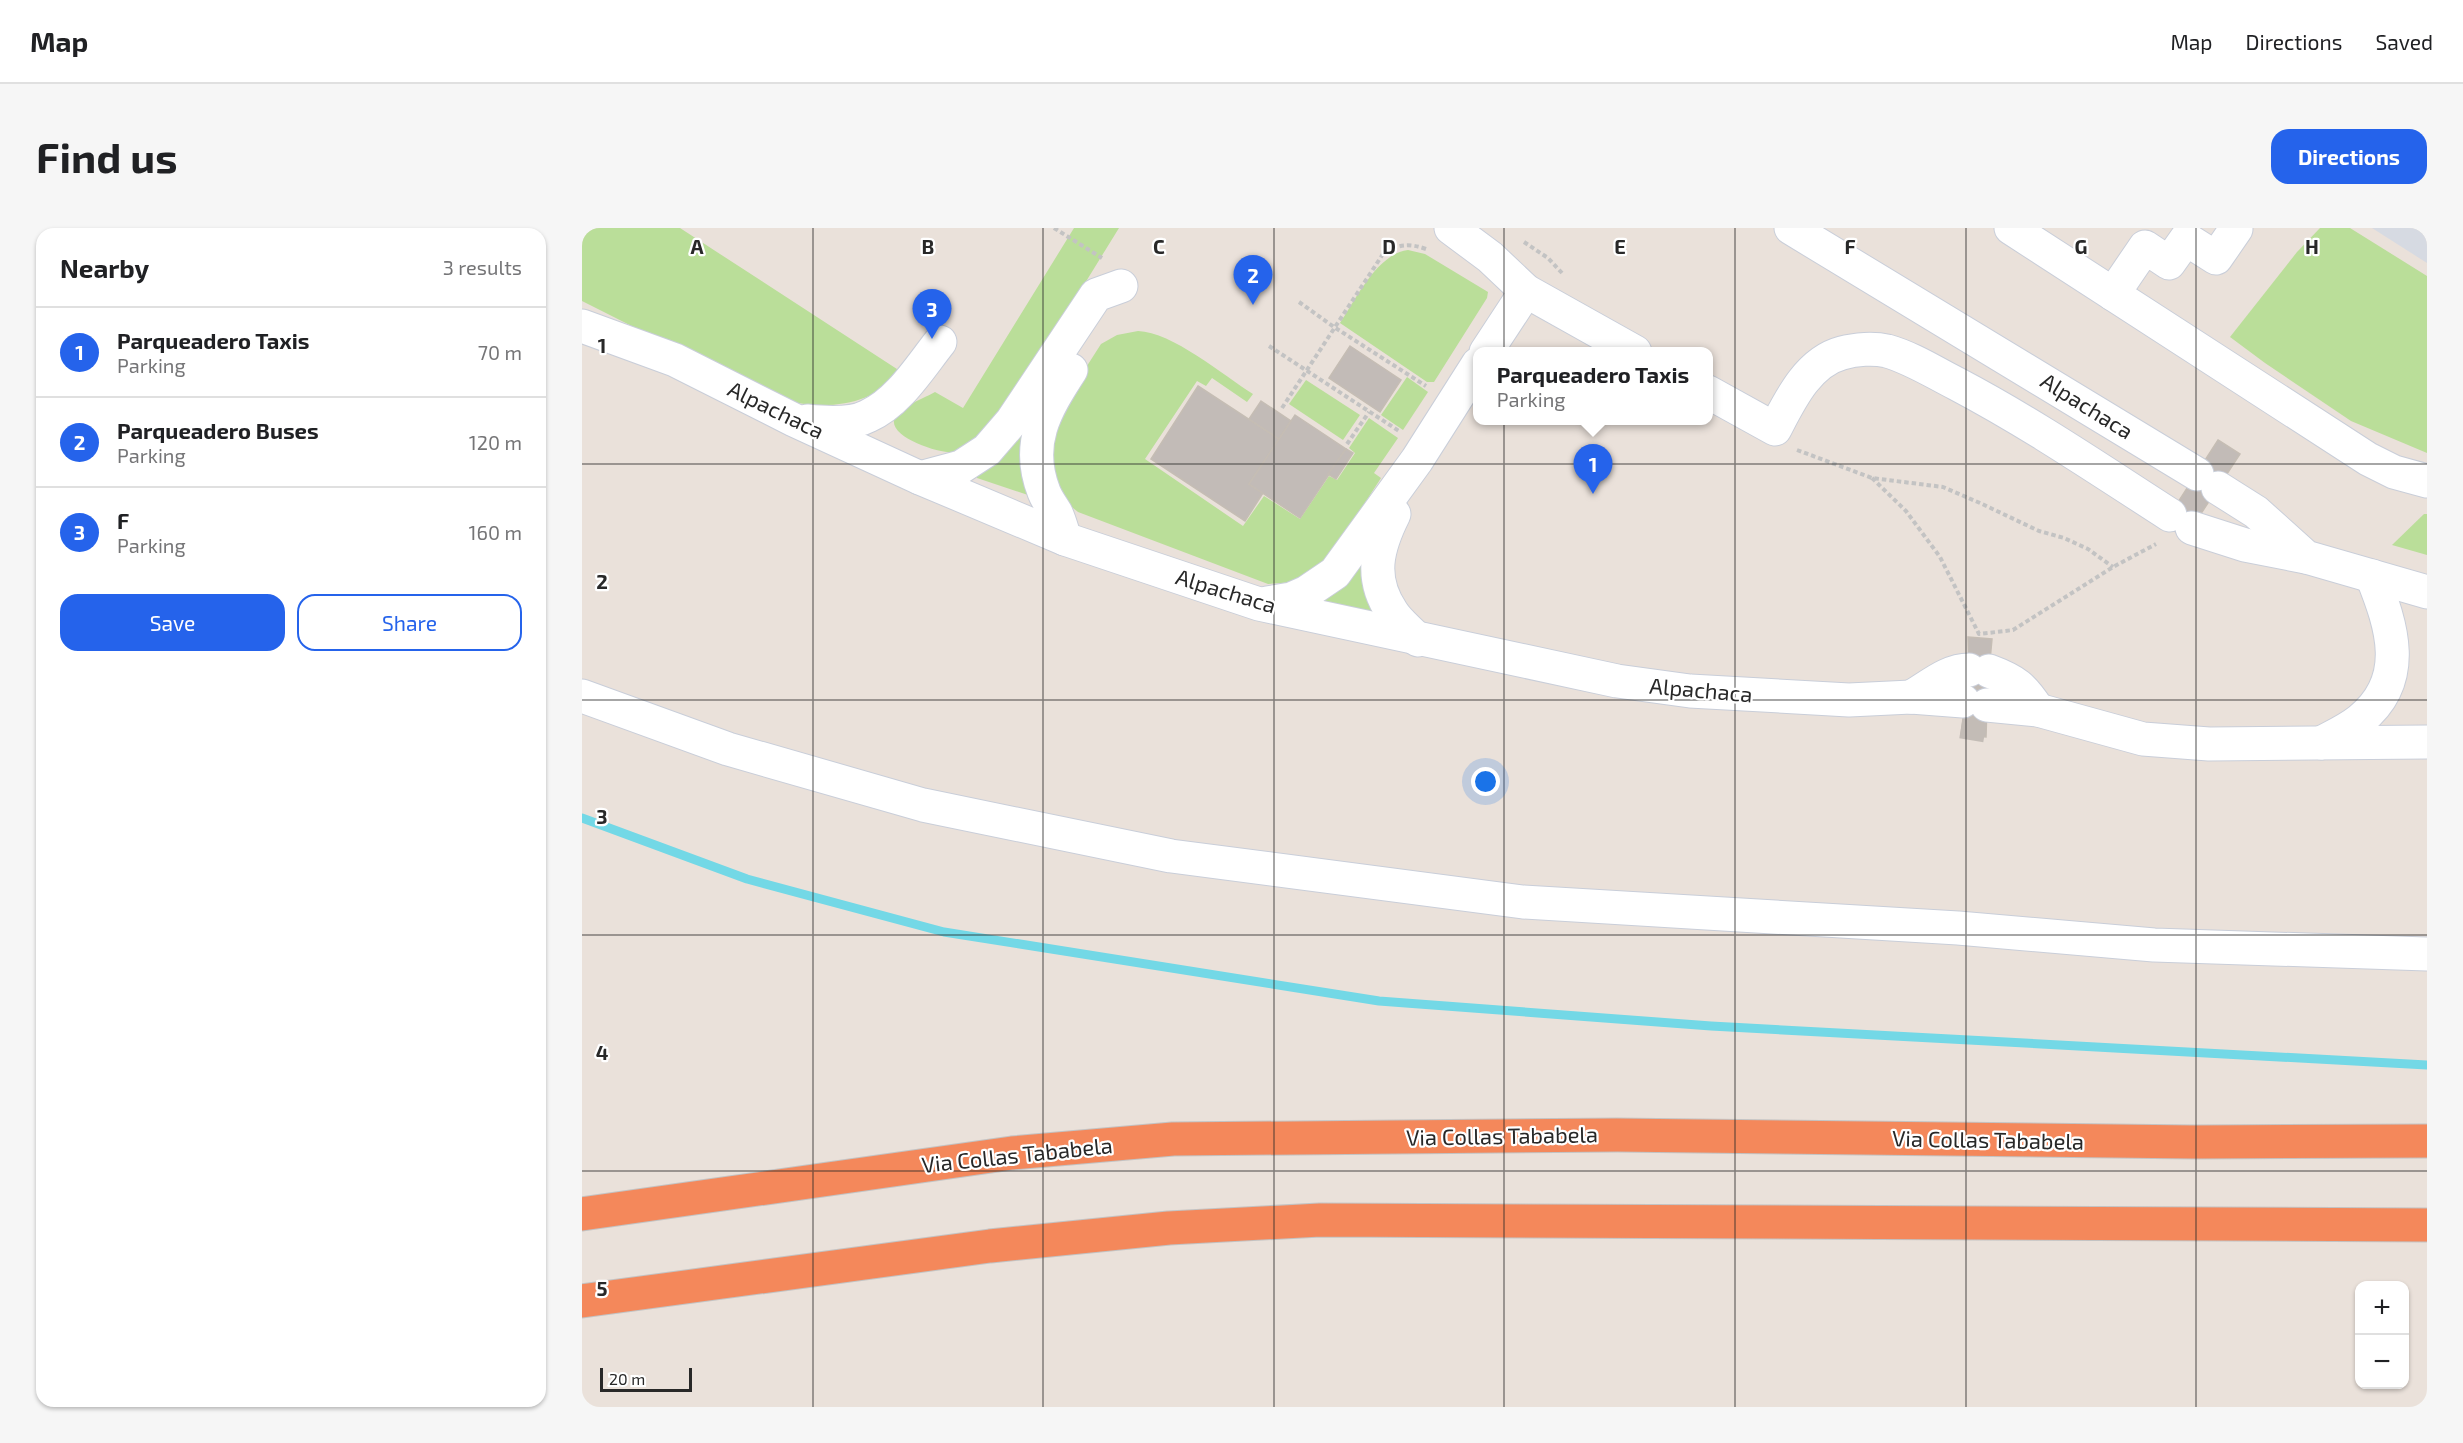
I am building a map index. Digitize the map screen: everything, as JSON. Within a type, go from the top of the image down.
[{"type":"highway","name":"Via Collas Tababela","points":[[582,1214],[1012,1153],[1173,1139],[1617,1135],[2194,1142],[2427,1141]]},
{"type":"highway","points":[[582,1301],[990,1246],[1169,1228],[1320,1220],[2427,1225]]},
{"type":"lane","name":"Alpachaca","points":[[1791,228],[2256,512],[2306,557],[2427,592]]},
{"type":"lane","points":[[2011,228],[2368,459],[2394,472],[2427,481]]},
{"type":"lane","points":[[2113,294],[2145,247],[2169,263],[2186,239],[2216,258],[2236,229]]},
{"type":"lane","points":[[1440,239],[1490,257],[1526,291],[1628,347]]},
{"type":"lane","points":[[920,478],[961,467],[987,450],[1012,421],[1096,295],[1121,286],[1112,307],[1047,410],[1037,441],[1036,470],[1045,496],[1057,514],[1065,539]]},
{"type":"lane","points":[[1489,347],[1526,291]]},
{"type":"lane","name":"Alpachaca","points":[[582,326],[675,360],[794,420],[920,478],[1065,539],[1259,604],[1418,640],[1617,681],[1690,691],[1849,699],[1977,697],[2038,710],[2143,739],[2209,744],[2427,742]]},
{"type":"lane","points":[[794,420],[841,422],[868,417],[900,391],[940,342]]},
{"type":"lane","points":[[1713,395],[1782,438],[1790,400],[1807,377],[1821,364],[1841,353],[1869,349],[1887,351],[1920,365],[1979,396],[2069,449],[2175,528],[2306,557]]},
{"type":"lane","points":[[1259,604],[1291,599],[1307,592],[1335,573],[1420,454],[1473,372]]},
{"type":"lane","points":[[1418,640],[1392,613],[1380,588],[1378,554],[1384,534],[1420,454]]},
{"type":"lane","points":[[2319,744],[2360,720],[2378,702],[2390,678],[2394,646],[2388,615],[2372,576]]},
{"type":"lane","points":[[582,696],[728,749],[923,805],[1172,856],[1523,902],[1958,928],[2154,945],[2427,954]]},
{"type":"path","points":[[1054,228],[1110,263]]},
{"type":"path","points":[[1282,408],[1383,254],[1391,248],[1440,239]]},
{"type":"path","points":[[1299,302],[1452,403]]},
{"type":"path","points":[[1269,345],[1370,412],[1420,454]]},
{"type":"path","points":[[1347,444],[1370,412]]},
{"type":"path","points":[[1782,438],[1872,478],[1943,488],[1980,502],[2039,531],[2080,546],[2113,567]]},
{"type":"path","points":[[1872,478],[1906,511],[1940,557],[1979,634],[2013,630],[2175,528]]},
{"type":"shaded area","points":[[2372,228],[2427,228],[2427,263]]},
{"type":"green space","points":[[582,228],[680,228],[900,371],[877,392],[834,405],[803,404],[765,393],[582,301]]},
{"type":"green space","points":[[1074,228],[1119,228],[990,437],[956,452],[928,448],[906,438],[894,424],[897,414],[907,406],[935,392],[963,408]]},
{"type":"green space","points":[[2320,228],[2350,228],[2427,276],[2427,453],[2351,421],[2230,337],[2297,252]]},
{"type":"green space","points":[[1408,250],[1425,254],[1488,292],[1487,298],[1434,382],[1427,382],[1340,323],[1360,290],[1377,269],[1397,253]]},
{"type":"green space","points":[[1138,331],[1151,333],[1181,346],[1253,394],[1247,402],[1212,378],[1206,386],[1197,381],[1145,459],[1243,526],[1264,496],[1300,519],[1329,476],[1337,480],[1355,453],[1349,448],[1369,418],[1398,438],[1374,473],[1381,478],[1324,566],[1297,582],[1268,584],[1078,512],[1063,500],[1045,440],[1053,419],[1101,344],[1117,335]]},
{"type":"green space","points":[[1407,377],[1428,392],[1403,430],[1381,415]]},
{"type":"green space","points":[[1306,380],[1360,415],[1343,440],[1289,404]]},
{"type":"green space","points":[[1035,408],[1031,496],[977,478],[977,476]]},
{"type":"green space","points":[[2424,514],[2427,514],[2427,555],[2392,545]]},
{"type":"green space","points":[[1369,545],[1383,618],[1322,602]]},
{"type":"building","points":[[1350,346],[1401,380],[1380,412],[1329,378]]},
{"type":"building","points":[[1198,386],[1279,439],[1249,484],[1263,493],[1245,521],[1151,459]]},
{"type":"building","points":[[1261,401],[1291,421],[1279,439],[1249,419]]},
{"type":"building","points":[[1295,415],[1346,449],[1300,518],[1249,484]]},
{"type":"building","points":[[2218,440],[2240,454],[2185,538],[2164,524]]},
{"type":"building","points":[[1346,449],[1353,453],[1336,479],[1328,474]]},
{"type":"building","points":[[1968,637],[1992,639],[1989,671],[1991,690],[1987,705],[1986,737],[1961,735],[1969,670]]},
{"type":"waterway","points":[[582,818],[747,879],[944,932],[1379,1001],[1711,1026],[2427,1065]]},
{"type":"tunnel","points":[[1965,687],[1991,690]]},
{"type":"tunnel","points":[[1962,722],[1986,726]]},
{"type":"place","name":"Parqueadero Buses","points":[[1253,305]]},
{"type":"place","name":"F","points":[[932,339]]},
{"type":"place","name":"Parqueadero Taxis","points":[[1593,494]]}]
